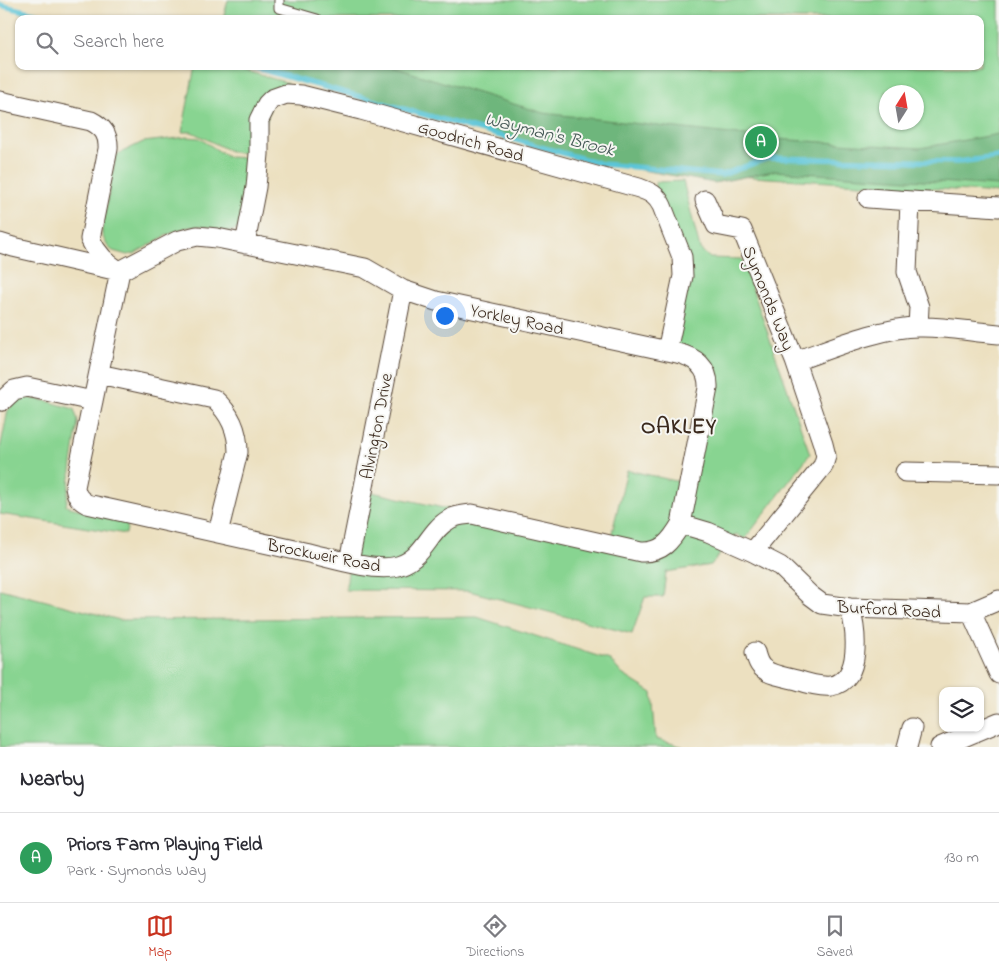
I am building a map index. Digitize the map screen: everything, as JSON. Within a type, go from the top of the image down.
[{"type":"street","name":"Goodrich Road","points":[[245,244],[256,188],[259,120],[267,104],[279,96],[294,94],[361,110],[639,188],[653,194],[662,206],[683,263],[683,276],[667,351]]},
{"type":"street","points":[[0,101],[91,121],[103,129],[108,139],[108,149],[90,239],[100,256],[120,272]]},
{"type":"street","points":[[868,198],[999,207]]},
{"type":"street","name":"Symonds Way","points":[[705,200],[716,225],[742,230],[795,361]]},
{"type":"street","points":[[910,202],[907,272],[919,308],[918,327]]},
{"type":"street","name":"Yorkley Road","points":[[120,272],[177,241],[207,236],[366,268],[402,290],[436,302],[687,355],[704,368],[708,382],[681,524],[671,540],[660,549]]},
{"type":"street","points":[[0,242],[13,247],[120,272]]},
{"type":"street","points":[[1,403],[14,390],[27,387],[93,401],[120,272]]},
{"type":"street","name":"Alvington Drive","points":[[349,562],[402,290]]},
{"type":"street","points":[[753,552],[823,466],[826,456],[795,361],[894,330],[918,327],[999,334]]},
{"type":"street","points":[[99,374],[214,398],[222,406],[234,425],[238,452],[218,533]]},
{"type":"street","name":"Brockweir Road","points":[[93,401],[75,487],[77,496],[88,504],[349,562],[385,568],[403,564],[417,556],[442,524],[456,516],[472,514],[634,550],[647,552],[660,549]]},
{"type":"street","points":[[905,472],[999,474]]},
{"type":"street","name":"Burford Road","points":[[681,524],[708,532],[780,566],[810,596],[822,604],[850,608],[971,612],[999,600]]},
{"type":"street","points":[[756,652],[759,664],[767,672],[806,682],[830,686],[836,684],[848,674],[852,666],[855,626],[850,608]]},
{"type":"street","points":[[971,612],[999,674]]},
{"type":"street","points":[[940,747],[999,722]]},
{"type":"street","points":[[907,747],[912,728]]},
{"type":"lane","points":[[280,0],[279,8],[303,15]]},
{"type":"green space","points":[[228,0],[999,0],[999,193],[722,175],[602,164],[263,70],[984,70],[984,15],[224,15]]},
{"type":"green space","points":[[194,70],[243,70],[288,83],[286,94],[272,99],[259,154],[232,152],[192,132],[182,132]]},
{"type":"green space","points":[[263,70],[403,70],[543,113],[774,139],[920,148],[999,134],[999,186],[773,171],[714,183],[592,161]]},
{"type":"green space","points":[[188,137],[199,138],[228,157],[252,158],[242,225],[232,231],[204,226],[189,227],[165,236],[134,254],[127,255],[113,251],[108,247],[102,235],[102,229],[116,155],[143,142]]},
{"type":"green space","points":[[683,181],[700,249],[710,258],[742,259],[810,454],[745,539],[736,534],[711,565],[666,572],[663,597],[645,597],[632,634],[469,591],[346,590],[349,562],[363,490],[609,545],[627,470],[689,484],[708,382],[677,353],[683,276],[653,194],[656,182]]},
{"type":"green space","points":[[20,397],[47,401],[74,409],[78,421],[66,506],[128,522],[126,534],[0,514],[0,449],[8,410]]},
{"type":"green space","points":[[0,589],[120,620],[477,617],[610,660],[622,674],[652,693],[656,739],[684,747],[0,747]]},
{"type":"waterway","name":"Wayman's Brook","points":[[0,5],[41,15]]},
{"type":"waterway","name":"Wayman's Brook","points":[[263,70],[602,164],[722,175],[768,158],[957,162],[999,157]]},
{"type":"place","name":"Priors Farm Playing Field","points":[[761,142]]},
{"type":"district","name":"OAKLEY","points":[[679,425]]}]
